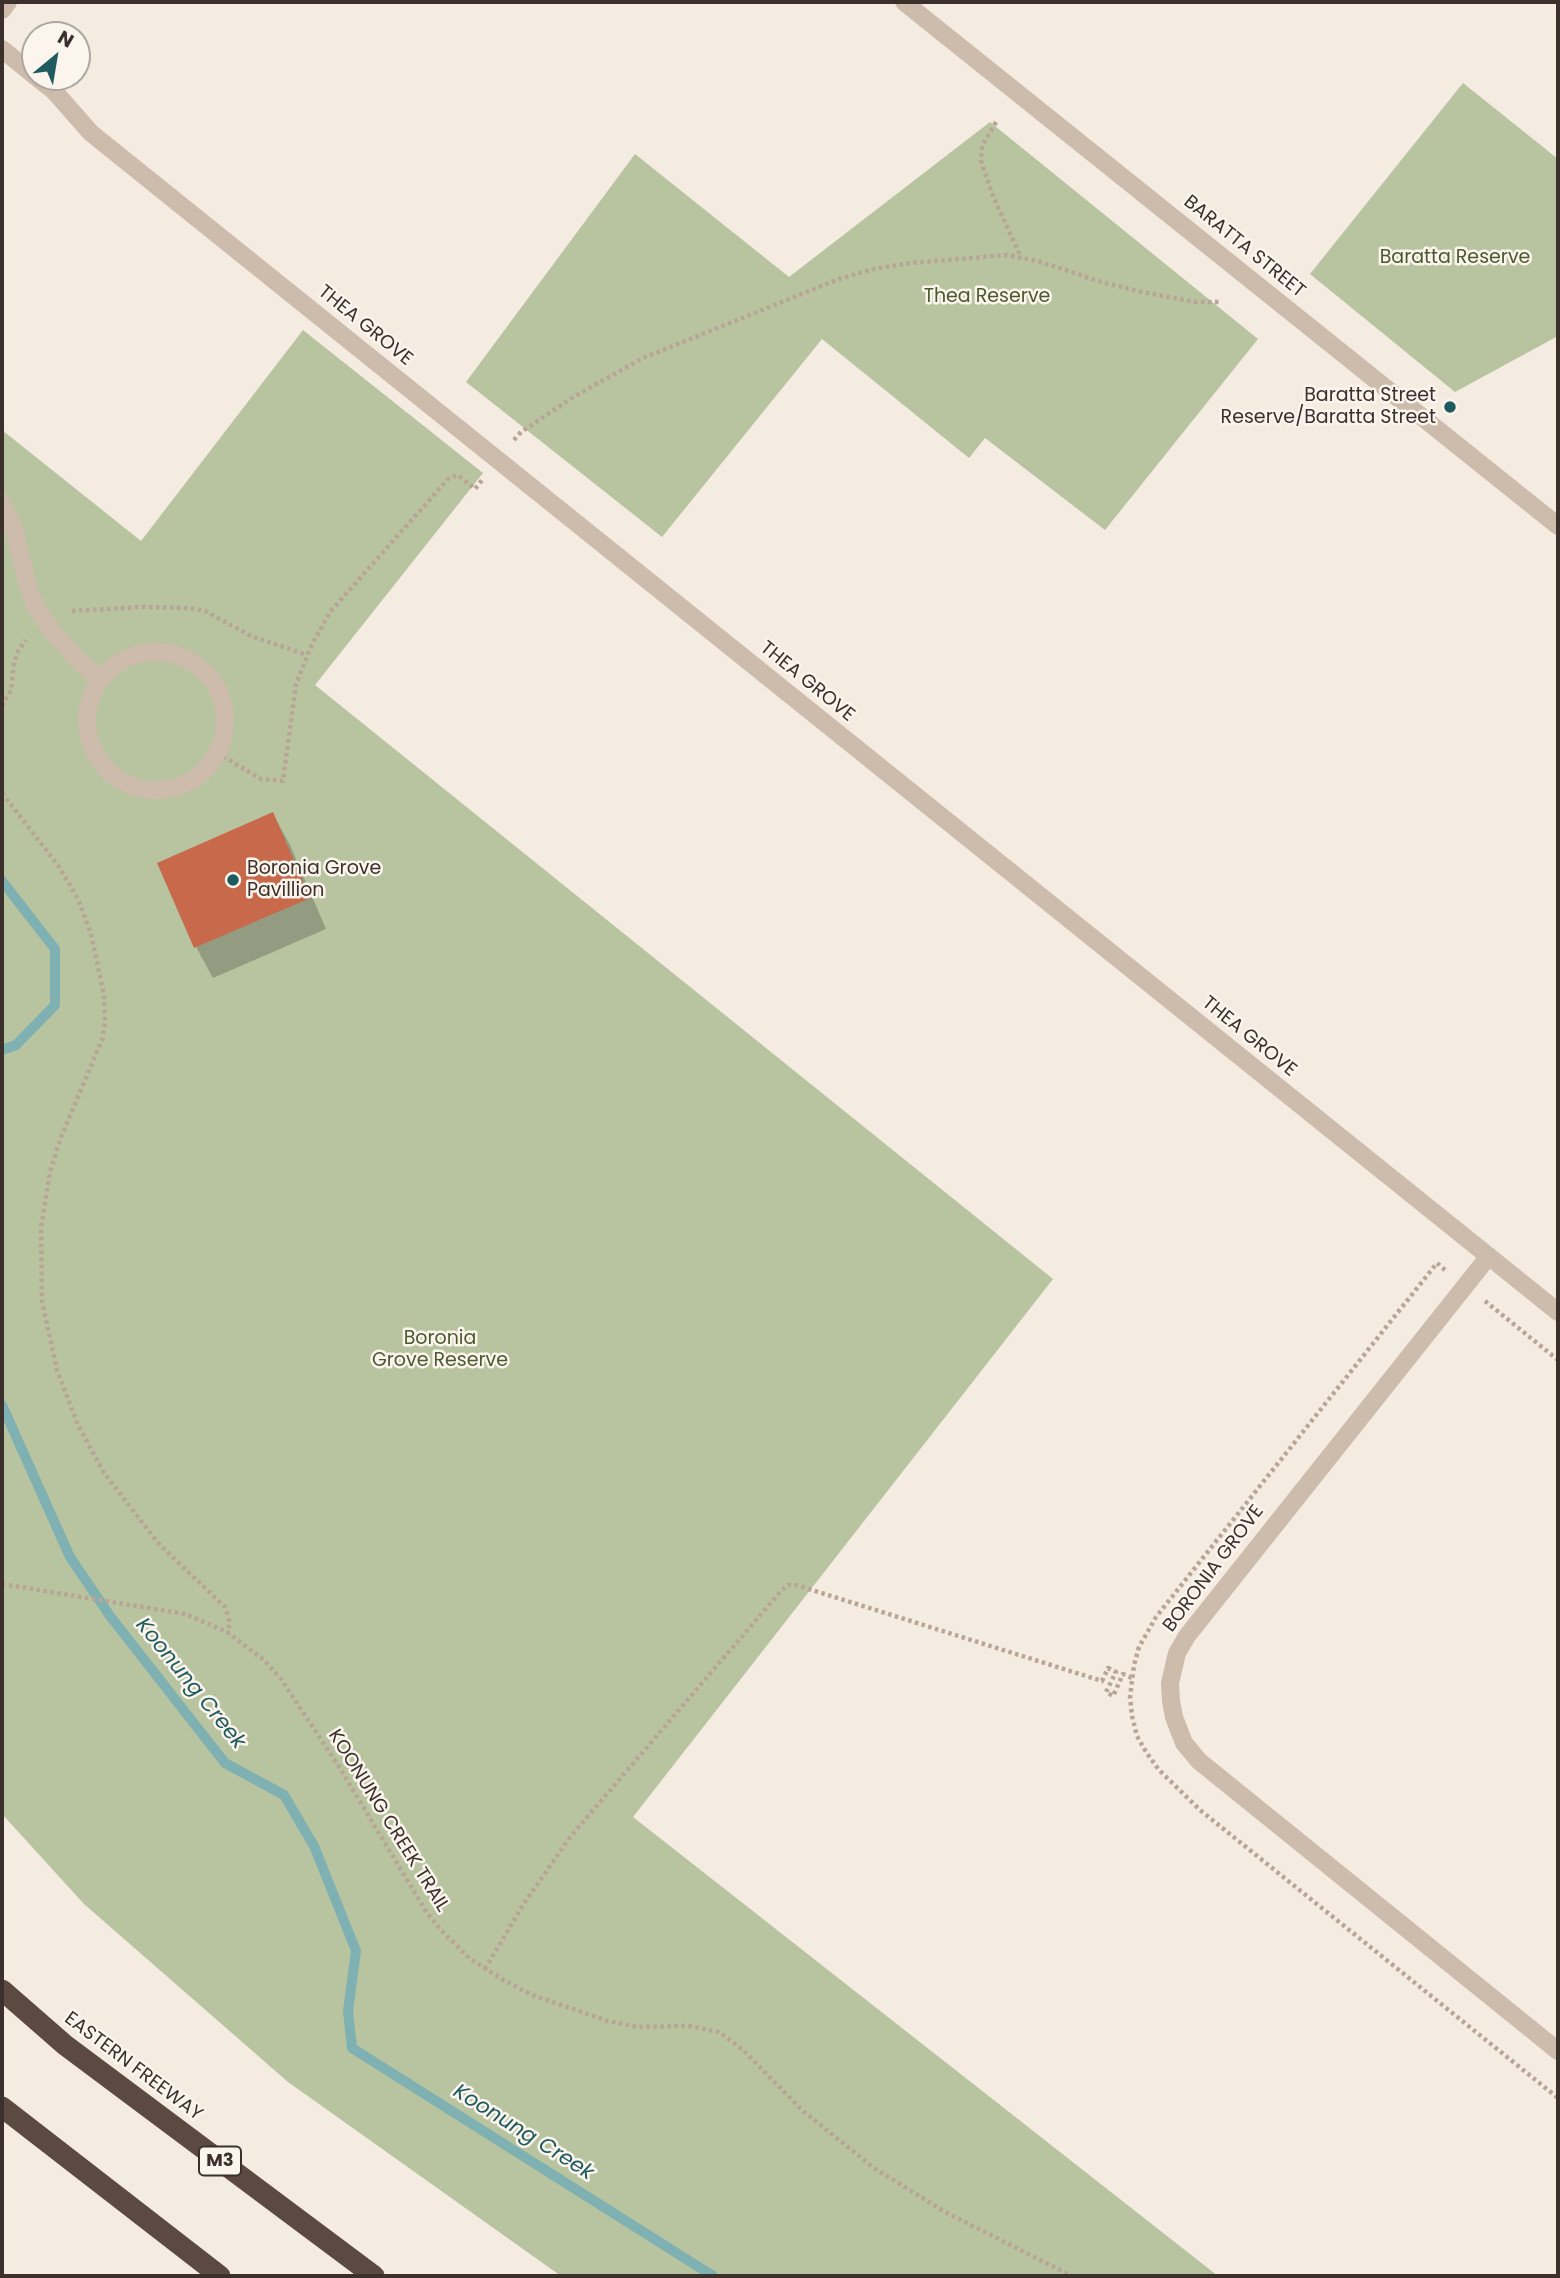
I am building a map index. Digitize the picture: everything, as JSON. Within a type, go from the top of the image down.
[{"type":"highway","name":"EASTERN FREEWAY","points":[[2,1990],[65,2045],[374,2276]]},
{"type":"highway","points":[[2,2107],[220,2276]]},
{"type":"highway","points":[[123,2202],[205,2276]]},
{"type":"street","points":[[2,10],[8,2]]},
{"type":"street","name":"BARATTA STREET","points":[[904,2],[1558,526]]},
{"type":"street","name":"THEA GROVE","points":[[2,50],[21,65]]},
{"type":"street","name":"THEA GROVE","points":[[54,91],[91,133],[1558,1312]]},
{"type":"street","points":[[2,503],[14,529],[28,587],[36,607],[78,660],[99,679]]},
{"type":"street","points":[[153,651],[174,653],[209,675],[220,692],[225,713],[224,734],[218,753],[205,770],[189,782],[169,789],[148,790],[128,785],[110,774],[97,758],[88,739],[86,718],[89,698],[99,679],[114,664],[132,655],[153,651]]},
{"type":"street","name":"BORONIA GROVE","points":[[1489,1256],[1186,1636],[1170,1683],[1171,1701],[1184,1743],[1206,1767],[1558,2052]]},
{"type":"path","points":[[996,122],[982,146],[981,160],[993,196],[1020,256]]},
{"type":"path","points":[[218,753],[261,779],[282,781],[293,697],[307,656],[322,625],[448,479],[458,475],[475,489],[521,432],[608,376],[688,339],[839,279],[911,262],[999,254],[1020,256],[1117,286],[1195,302],[1219,302]]},
{"type":"path","points":[[2,706],[11,691],[14,663],[25,640],[47,623],[71,611],[141,607],[190,608],[205,611],[251,636],[307,656]]},
{"type":"path","points":[[2,793],[60,868],[78,899],[91,934],[104,995],[105,1023],[102,1040],[61,1137],[50,1172],[41,1228],[42,1302],[57,1370],[78,1425],[104,1473],[159,1544],[225,1607],[230,1623],[227,1632]]},
{"type":"path","name":"KOONUNG CREEK TRAIL","points":[[4,1585],[167,1611],[200,1619],[227,1632],[264,1660],[281,1679],[338,1765],[428,1913],[453,1944],[485,1969],[532,1995],[608,2021],[637,2027],[689,2026],[719,2032],[743,2050],[803,2111],[874,2168],[947,2213],[1072,2276]]},
{"type":"path","points":[[485,1969],[545,1873],[595,1806],[781,1591],[788,1586],[796,1586],[1102,1681],[1108,1668],[1116,1672],[1106,1692],[1113,1696],[1123,1674],[1132,1678],[1130,1697],[1137,1736],[1153,1761],[1174,1785],[1200,1810],[1558,2098]]},
{"type":"green space","name":"Baratta Reserve","points":[[1463,83],[1558,159],[1558,336],[1455,392],[1310,274]]},
{"type":"green space","name":"Thea Reserve","points":[[990,122],[1258,339],[1105,530],[985,438],[969,458],[822,339],[662,537],[466,382],[635,154],[789,277]]},
{"type":"green space","name":"Boronia Grove Reserve","points":[[303,330],[483,473],[315,685],[1053,1279],[633,1817],[1218,2276],[561,2276],[288,2082],[84,1904],[2,1814],[2,430],[141,541]]},
{"type":"building","name":"Boronia Grove Pavillion","points":[[273,812],[310,898],[194,948],[157,863]]},
{"type":"waterway","name":"Koonung Creek","points":[[2,881],[55,949],[55,1005],[16,1045],[2,1050]]},
{"type":"waterway","name":"Koonung Creek","points":[[2,1405],[70,1557],[110,1616],[225,1763],[284,1795],[314,1846],[356,1951],[348,2011],[352,2048],[713,2276]]},
{"type":"place","name":"Baratta Street Reserve/Baratta Street","points":[[1450,407]]},
{"type":"place","name":"Boronia Grove Pavillion","points":[[233,880]]}]
